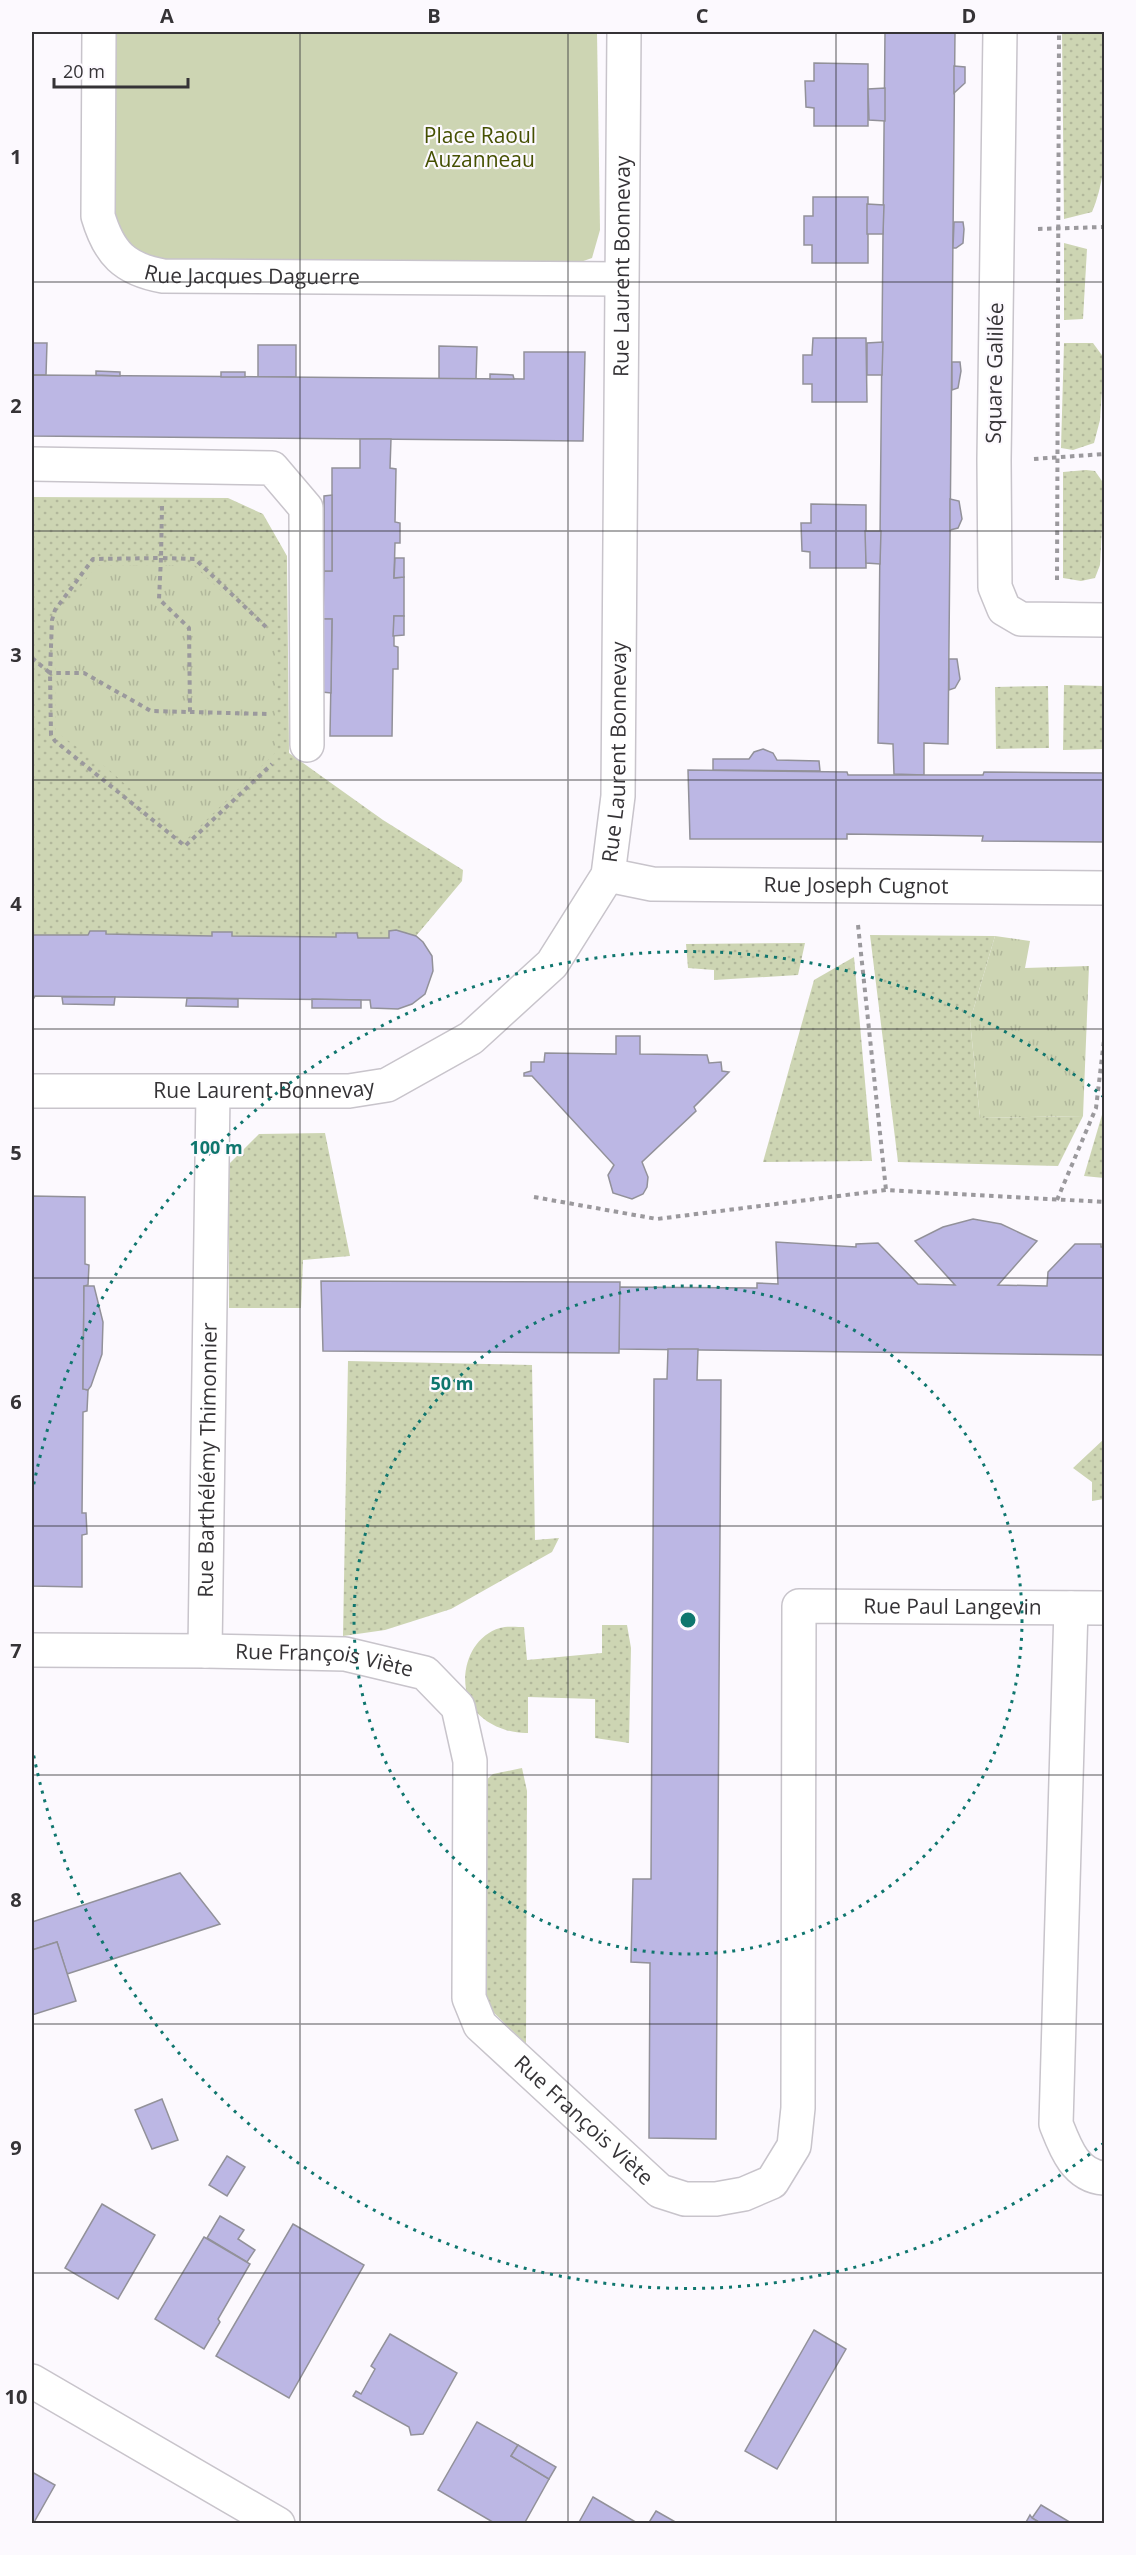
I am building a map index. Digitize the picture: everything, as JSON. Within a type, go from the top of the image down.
[{"type":"street","name":"Rue Jacques Daguerre","points":[[99,32],[98,216],[105,239],[118,257],[142,272],[163,276],[620,279]]},
{"type":"street","name":"Rue Laurent Bonnevay","points":[[32,1091],[213,1093],[349,1091],[387,1085],[471,1038],[552,964],[608,875],[618,796],[620,279],[624,32]]},
{"type":"street","name":"Square Galilée","points":[[1000,32],[994,460],[995,587],[1004,609],[1021,620],[1104,620]]},
{"type":"street","points":[[32,464],[272,468],[306,508],[307,666],[298,738]]},
{"type":"street","name":"Rue Joseph Cugnot","points":[[608,875],[652,884],[1104,888]]},
{"type":"street","name":"Rue Barthélémy Thimonnier","points":[[205,1652],[213,1093]]},
{"type":"street","name":"Rue François Viète","points":[[205,1652],[345,1654],[425,1673],[458,1707],[470,1761],[469,1998],[480,2025],[660,2191],[685,2199],[716,2199],[744,2194],[772,2182],[794,2146],[798,2108],[799,1606]]},
{"type":"street","name":"Rue Paul Langevin","points":[[799,1606],[1104,1608]]},
{"type":"street","points":[[1071,1608],[1056,2124],[1071,2160],[1098,2177],[1104,2178]]},
{"type":"street","points":[[32,1650],[205,1652]]},
{"type":"street","points":[[32,2381],[278,2523]]},
{"type":"path","points":[[1057,620],[1059,32]]},
{"type":"path","points":[[1029,229],[1104,227]]},
{"type":"path","points":[[1028,459],[1104,454]]},
{"type":"path","points":[[163,467],[159,599],[189,628],[190,712]]},
{"type":"path","points":[[298,738],[185,846],[55,741],[51,735],[52,620],[55,609],[93,559],[195,559],[307,666]]},
{"type":"path","points":[[32,658],[50,674],[84,673],[151,711],[190,712],[298,738]]},
{"type":"path","points":[[858,922],[886,1191]]},
{"type":"path","points":[[1057,1200],[1096,1108],[1104,1040]]},
{"type":"path","points":[[534,1197],[657,1219],[886,1191],[1104,1202]]},
{"type":"green space","name":"Place Raoul Auzanneau","points":[[114,32],[597,32],[600,230],[592,258],[569,266],[154,260],[119,238],[114,215]]},
{"type":"green space","points":[[1062,32],[1104,32],[1106,99],[1103,171],[1092,212],[1064,219]]},
{"type":"green space","points":[[1064,243],[1087,249],[1083,319],[1064,320]]},
{"type":"green space","points":[[1064,343],[1093,343],[1104,358],[1100,420],[1094,443],[1073,450],[1061,448]]},
{"type":"green space","points":[[1095,471],[1104,489],[1100,565],[1095,578],[1081,581],[1063,578],[1063,472]]},
{"type":"green space","points":[[32,497],[228,498],[263,514],[287,556],[289,753],[383,820],[463,870],[462,881],[416,936],[389,931],[389,938],[358,938],[357,933],[337,933],[336,937],[232,936],[232,932],[213,932],[212,936],[106,934],[106,931],[90,931],[88,935],[32,935]]},
{"type":"green space","points":[[193,565],[275,641],[275,753],[187,839],[107,768],[56,732],[55,622],[96,566]]},
{"type":"green space","points":[[1064,685],[1104,686],[1104,749],[1063,750]]},
{"type":"green space","points":[[1048,686],[1049,748],[996,749],[995,687]]},
{"type":"green space","points":[[870,935],[995,936],[970,1021],[980,1118],[1083,1116],[1058,1166],[898,1162]]},
{"type":"green space","points":[[995,936],[1030,941],[1025,968],[1089,966],[1083,1116],[980,1118],[970,1021]]},
{"type":"green space","points":[[805,943],[798,975],[714,980],[714,970],[688,968],[686,944]]},
{"type":"green space","points":[[854,957],[872,1161],[763,1162],[814,980]]},
{"type":"green space","points":[[1104,1108],[1104,1178],[1084,1176]]},
{"type":"green space","points":[[325,1133],[350,1256],[303,1260],[301,1308],[229,1308],[229,1164],[259,1134]]},
{"type":"green space","points":[[348,1361],[532,1365],[535,1540],[559,1538],[552,1552],[451,1609],[385,1630],[343,1636]]},
{"type":"green space","points":[[1104,1439],[1104,1499],[1092,1501],[1092,1482],[1073,1468]]},
{"type":"green space","points":[[602,1625],[627,1625],[631,1648],[629,1743],[595,1738],[595,1699],[528,1697],[528,1733],[501,1728],[477,1713],[468,1697],[465,1676],[470,1655],[475,1646],[490,1632],[503,1627],[524,1627],[527,1660],[602,1653]]},
{"type":"green space","points":[[522,1768],[527,1791],[526,2044],[489,2008],[485,1991],[485,1781],[493,1774]]},
{"type":"building","points":[[885,32],[955,32],[948,744],[924,743],[924,775],[894,774],[893,744],[878,743]]},
{"type":"building","points":[[814,63],[868,64],[868,126],[814,126],[814,108],[806,107],[805,81],[814,81]]},
{"type":"building","points":[[954,66],[965,67],[965,83],[954,93]]},
{"type":"building","points":[[885,88],[885,121],[869,120],[868,89]]},
{"type":"building","points":[[813,197],[868,197],[868,263],[812,263],[812,245],[804,245],[804,216],[813,216]]},
{"type":"building","points":[[867,204],[884,205],[883,234],[867,234]]},
{"type":"building","points":[[954,222],[963,222],[964,229],[963,243],[956,248],[953,248]]},
{"type":"building","points":[[813,338],[866,338],[867,402],[812,402],[812,384],[803,384],[803,355],[812,355]]},
{"type":"building","points":[[883,342],[882,375],[867,375],[867,343]]},
{"type":"building","points":[[32,343],[47,343],[46,375],[32,375]]},
{"type":"building","points":[[258,345],[296,345],[296,377],[258,377]]},
{"type":"building","points":[[439,346],[477,347],[476,379],[439,379]]},
{"type":"building","points":[[524,352],[585,352],[583,441],[32,436],[32,375],[524,379]]},
{"type":"building","points":[[952,362],[960,362],[961,371],[958,388],[952,390]]},
{"type":"building","points":[[96,371],[120,372],[120,376],[96,375]]},
{"type":"building","points":[[221,372],[245,372],[245,377],[221,377]]},
{"type":"building","points":[[490,374],[513,375],[514,379],[490,379]]},
{"type":"building","points":[[360,439],[391,439],[390,468],[396,469],[395,522],[400,523],[400,543],[395,543],[394,578],[404,577],[404,616],[394,616],[394,646],[398,647],[398,669],[393,669],[392,736],[330,736],[332,619],[323,619],[324,571],[332,571],[332,468],[360,468]]},
{"type":"building","points":[[332,495],[332,571],[324,571],[324,496]]},
{"type":"building","points":[[950,499],[959,501],[962,519],[958,528],[950,530]]},
{"type":"building","points":[[811,504],[866,505],[866,568],[810,568],[810,552],[802,551],[801,523],[811,523]]},
{"type":"building","points":[[865,531],[881,531],[880,564],[866,563]]},
{"type":"building","points":[[395,558],[404,558],[404,577],[394,578]]},
{"type":"building","points":[[394,616],[404,616],[404,635],[393,636]]},
{"type":"building","points":[[323,619],[332,619],[331,693],[322,692]]},
{"type":"building","points":[[949,659],[957,659],[960,679],[955,688],[949,690]]},
{"type":"building","points":[[763,749],[773,753],[777,760],[819,761],[820,771],[713,770],[713,759],[749,759],[754,752]]},
{"type":"building","points":[[688,770],[847,772],[848,775],[983,775],[984,772],[1104,773],[1104,842],[982,841],[983,836],[847,834],[847,839],[690,839]]},
{"type":"building","points":[[396,930],[416,936],[423,942],[432,956],[433,971],[425,994],[412,1004],[398,1009],[371,1008],[370,1000],[35,996],[32,1001],[32,935],[88,935],[90,931],[106,931],[106,934],[212,936],[212,932],[232,932],[232,936],[336,937],[336,933],[357,933],[358,938],[389,938],[389,931]]},
{"type":"building","points":[[62,997],[115,997],[114,1005],[63,1004]]},
{"type":"building","points":[[187,998],[238,999],[238,1007],[186,1006]]},
{"type":"building","points":[[312,999],[361,1000],[361,1008],[312,1008]]},
{"type":"building","points":[[616,1036],[640,1036],[640,1054],[707,1055],[709,1063],[721,1062],[722,1071],[729,1072],[694,1107],[696,1111],[642,1162],[648,1177],[647,1187],[643,1194],[632,1199],[613,1193],[608,1175],[614,1165],[532,1076],[524,1076],[524,1073],[531,1071],[531,1062],[544,1062],[545,1053],[616,1054]]},
{"type":"building","points":[[32,1196],[85,1197],[85,1264],[89,1265],[88,1285],[84,1286],[83,1389],[88,1390],[87,1411],[83,1412],[82,1513],[86,1513],[87,1534],[82,1535],[82,1587],[32,1586]]},
{"type":"building","points":[[973,1219],[1001,1224],[1037,1241],[998,1285],[1047,1286],[1048,1272],[1075,1244],[1101,1244],[1101,1247],[1104,1247],[1104,1355],[619,1349],[619,1287],[757,1288],[757,1283],[778,1284],[776,1242],[856,1247],[856,1244],[878,1243],[918,1284],[955,1285],[915,1241],[943,1227]]},
{"type":"building","points":[[321,1281],[620,1282],[619,1353],[323,1351]]},
{"type":"building","points":[[84,1286],[94,1286],[103,1322],[102,1354],[88,1390],[83,1389]]},
{"type":"building","points":[[668,1349],[698,1349],[697,1380],[721,1380],[716,2139],[649,2138],[650,1963],[631,1962],[633,1879],[651,1879],[654,1379],[667,1379]]},
{"type":"building","points":[[180,1873],[220,1924],[67,1974],[57,1942],[32,1950],[32,1922]]},
{"type":"building","points":[[57,1942],[76,2001],[32,2015],[32,1950]]},
{"type":"building","points":[[162,2099],[178,2140],[152,2149],[135,2110]]},
{"type":"building","points":[[227,2156],[245,2167],[227,2196],[209,2185]]},
{"type":"building","points":[[102,2204],[155,2235],[118,2299],[65,2268]]},
{"type":"building","points":[[220,2216],[244,2230],[238,2239],[255,2250],[247,2262],[207,2238]]},
{"type":"building","points":[[293,2224],[364,2265],[289,2398],[216,2356]]},
{"type":"building","points":[[204,2237],[250,2264],[218,2319],[220,2322],[204,2349],[155,2319]]},
{"type":"building","points":[[814,2330],[846,2349],[777,2469],[745,2451]]},
{"type":"building","points":[[390,2334],[457,2373],[423,2434],[411,2435],[409,2427],[353,2396],[356,2391],[361,2394],[375,2369],[371,2366]]},
{"type":"building","points":[[477,2422],[518,2445],[511,2456],[549,2479],[524,2524],[496,2524],[438,2490]]},
{"type":"building","points":[[518,2445],[556,2467],[549,2479],[511,2456]]},
{"type":"building","points":[[32,2472],[55,2485],[33,2524],[32,2524]]},
{"type":"building","points":[[593,2497],[639,2524],[578,2524]]},
{"type":"building","points":[[1041,2505],[1073,2524],[1042,2524],[1032,2518]]},
{"type":"building","points":[[656,2511],[679,2524],[648,2524]]},
{"type":"building","points":[[1030,2515],[1032,2518],[1042,2524],[1025,2524]]}]
